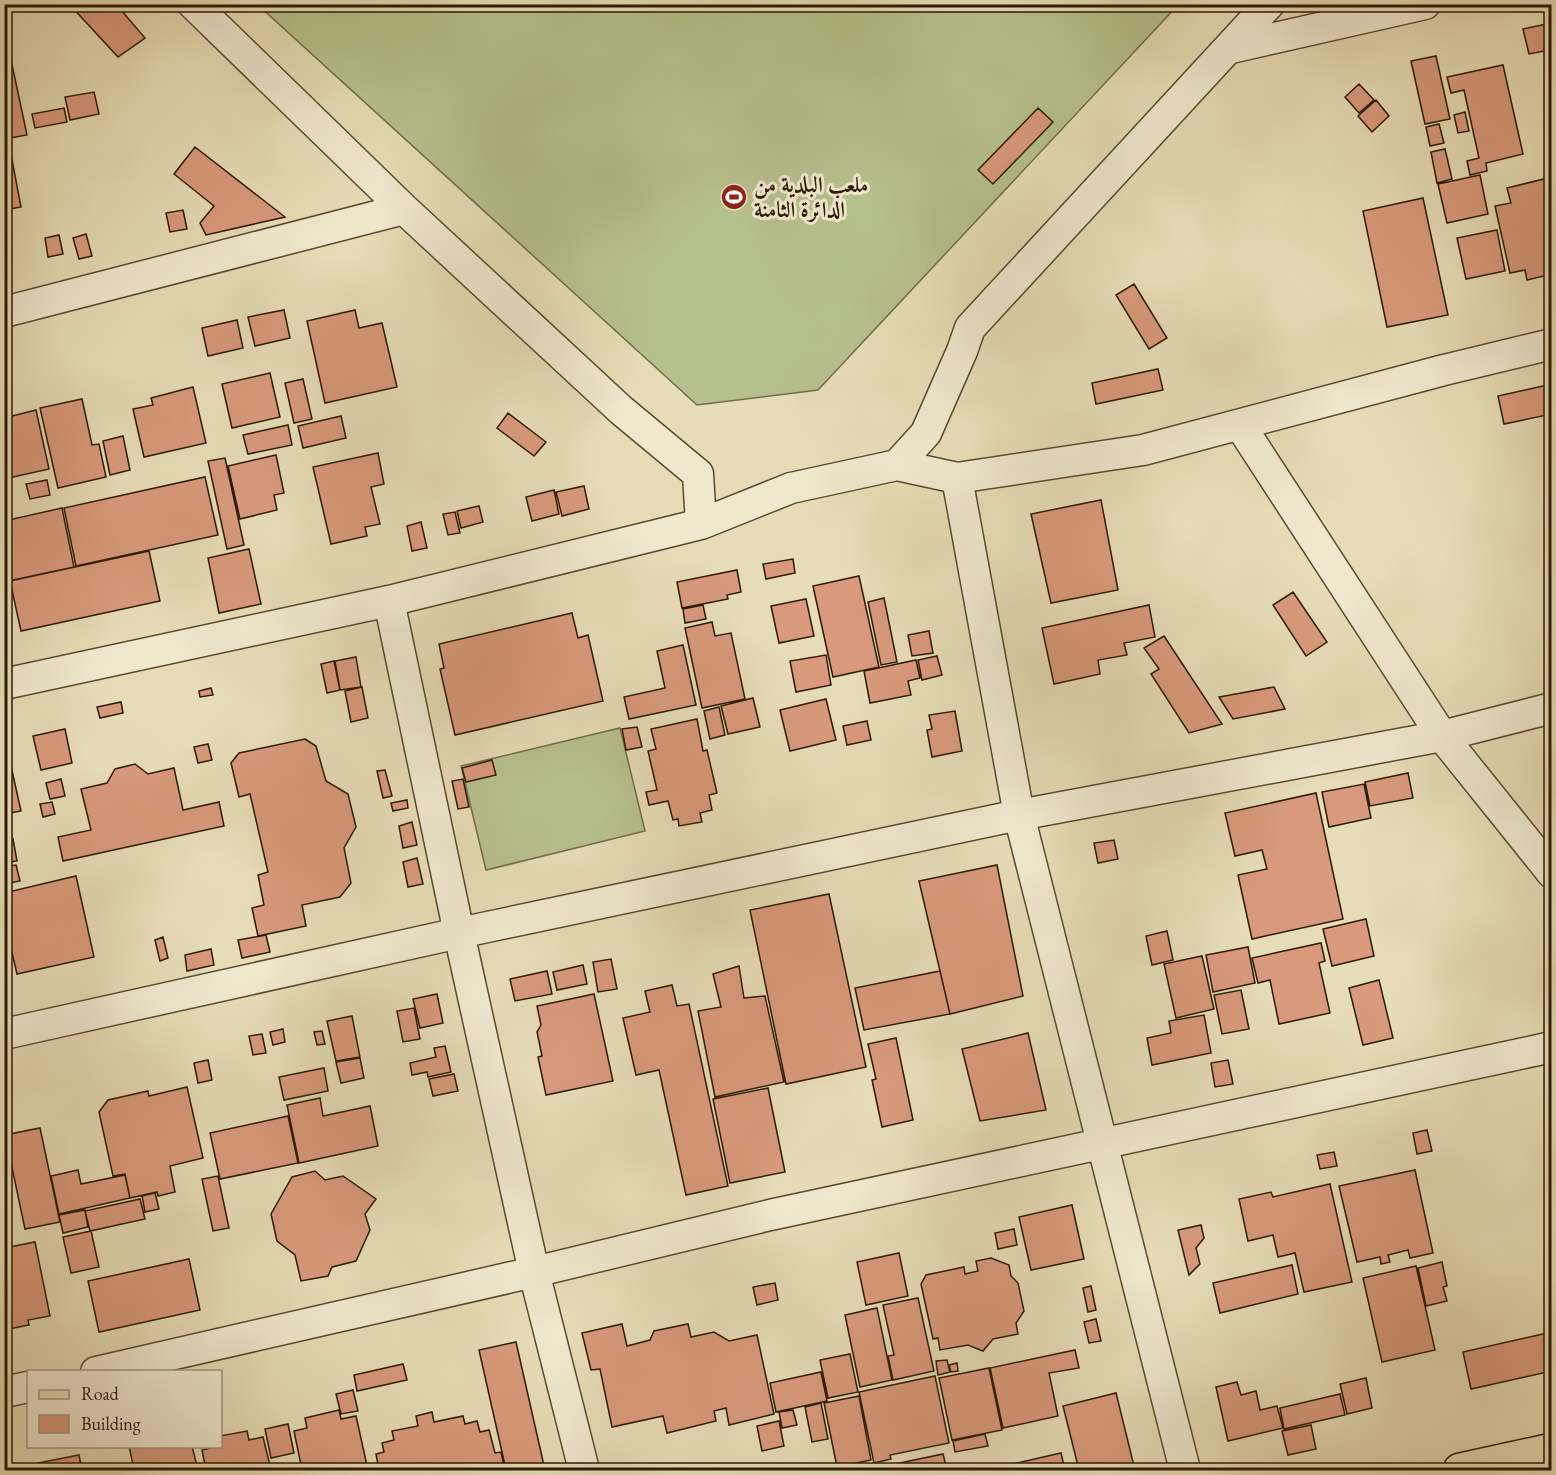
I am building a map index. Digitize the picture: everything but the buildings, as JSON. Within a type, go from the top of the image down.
[{"type":"main road","points":[[1460,1470],[1551,1450]]},
{"type":"street","points":[[193,4],[404,209],[621,410],[698,474],[701,524]]},
{"type":"street","points":[[897,465],[926,433],[962,351],[970,327],[1231,48],[1269,4]]},
{"type":"street","points":[[1231,48],[1425,4]]},
{"type":"street","points":[[4,312],[404,209]]},
{"type":"street","points":[[4,684],[389,601],[701,524],[791,488],[897,465],[957,477],[1143,450],[1551,344]]},
{"type":"street","points":[[1240,425],[1442,736],[1551,873]]},
{"type":"street","points":[[957,477],[1019,815],[1185,1470]]},
{"type":"street","points":[[389,601],[534,1272],[584,1470]]},
{"type":"street","points":[[4,1034],[459,933],[1019,815],[1442,736],[1551,708]]},
{"type":"street","points":[[100,1370],[534,1272],[770,1215],[1551,1047]]},
{"type":"street","points":[[4,1392],[27,1387]]},
{"type":"green space","name":"ملعب البلدية من الدائرة الثامنة","points":[[258,5],[1178,5],[818,390],[697,405]]},
{"type":"green space","points":[[620,728],[645,831],[486,870],[461,766]]},
{"type":"place","name":"ملعب البلدية من الدائرة الثامنة","points":[[734,197]]}]
